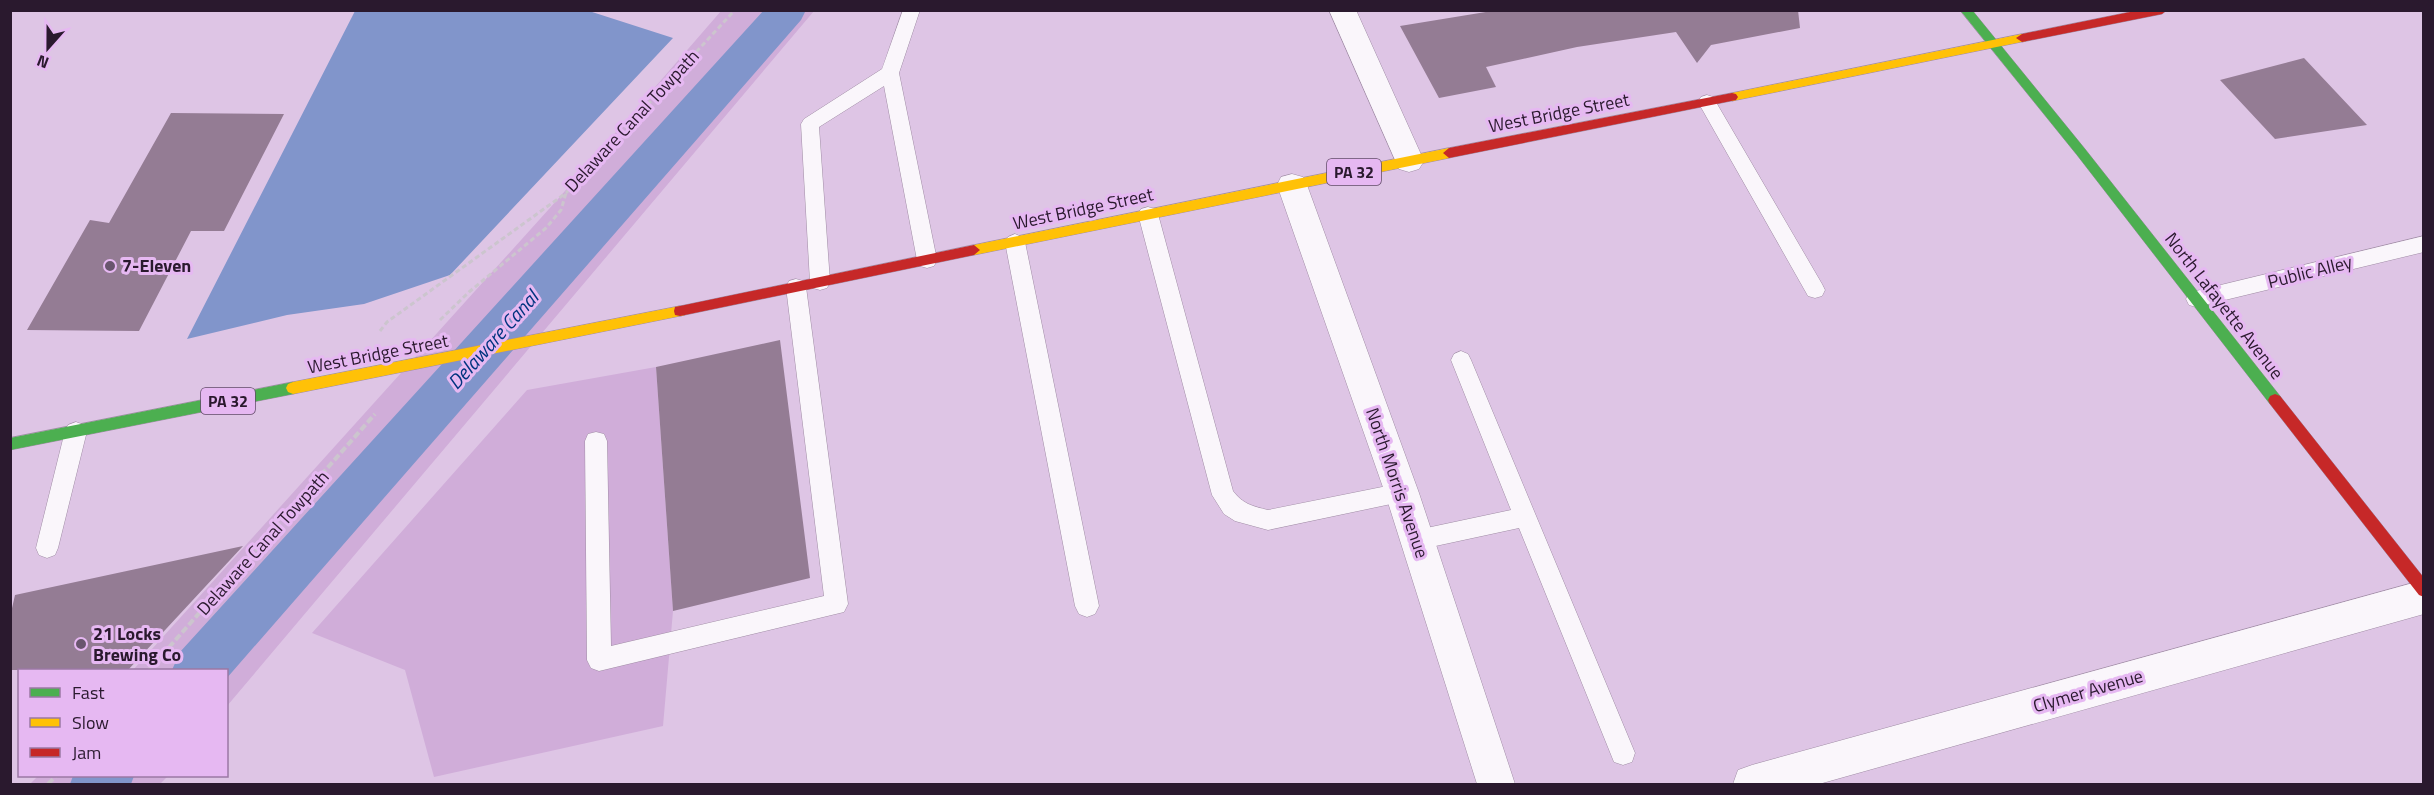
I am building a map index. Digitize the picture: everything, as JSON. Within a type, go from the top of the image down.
[{"type":"main road","name":"North Lafayette Avenue","points":[[1965,10],[2082,152],[2424,590]]},
{"type":"main road","name":"West Bridge Street","points":[[10,444],[548,338],[1148,214],[1994,46],[2162,10]]},
{"type":"street","points":[[1342,10],[1409,162]]},
{"type":"street","name":"North Morris Avenue","points":[[1292,185],[1402,493],[1496,784]]},
{"type":"street","name":"Clymer Avenue","points":[[1776,781],[2424,597]]},
{"type":"lane","points":[[912,10],[890,73],[927,260]]},
{"type":"lane","points":[[820,282],[810,124],[890,73]]},
{"type":"lane","points":[[1707,102],[1815,290]]},
{"type":"lane","points":[[1148,214],[1223,495],[1232,507],[1255,519],[1268,520],[1402,493]]},
{"type":"lane","points":[[1015,242],[1088,606]]},
{"type":"lane","name":"Public Alley","points":[[2196,299],[2424,244]]},
{"type":"lane","points":[[596,441],[599,660],[836,604],[796,287]]},
{"type":"lane","points":[[1461,360],[1623,753]]},
{"type":"lane","points":[[47,548],[76,431]]},
{"type":"lane","points":[[1417,540],[1525,517]]},
{"type":"path","name":"Delaware Canal Towpath","points":[[380,332],[387,322],[566,193],[735,10]]},
{"type":"path","points":[[439,322],[469,292],[546,228],[561,210],[566,193]]},
{"type":"path","name":"Delaware Canal Towpath","points":[[150,669],[375,414]]},
{"type":"shaded area","points":[[721,11],[814,11],[228,705],[228,669],[134,669],[558,199]]},
{"type":"shaded area","points":[[656,367],[673,611],[663,726],[434,777],[405,670],[312,633],[527,390]]},
{"type":"shaded area","points":[[37,777],[167,777],[160,784],[30,784]]},
{"type":"water","points":[[355,11],[589,11],[673,38],[450,275],[364,304],[287,315],[187,339]]},
{"type":"building","points":[[1498,10],[1798,10],[1800,28],[1711,45],[1697,63],[1676,32],[1577,47],[1486,67],[1496,87],[1439,98],[1400,26]]},
{"type":"building","points":[[2304,58],[2367,125],[2275,139],[2220,80]]},
{"type":"building","points":[[171,113],[284,114],[224,231],[191,231],[139,331],[27,330],[90,220],[109,223]]},
{"type":"building","points":[[780,340],[810,578],[673,611],[656,367]]},
{"type":"building","name":"21 Locks Brewing Co","points":[[243,546],[129,669],[10,670],[10,617],[15,595]]},
{"type":"waterway","name":"Delaware Canal","points":[[200,669],[787,10]]},
{"type":"waterway","name":"Delaware Canal","points":[[98,784],[105,777]]},
{"type":"traffic: fast","points":[[1965,10],[2081,152],[2275,400]]},
{"type":"traffic: fast","points":[[10,444],[293,388]]},
{"type":"traffic: slow","points":[[1732,97],[2022,38]]},
{"type":"traffic: slow","points":[[974,250],[1449,153]]},
{"type":"traffic: slow","points":[[293,388],[680,311]]},
{"type":"traffic: jam","points":[[2022,38],[2162,10]]},
{"type":"traffic: jam","points":[[1449,153],[1732,97]]},
{"type":"traffic: jam","points":[[680,311],[974,250]]},
{"type":"traffic: jam","points":[[2275,400],[2424,590]]},
{"type":"place","name":"7-Eleven","points":[[110,266]]},
{"type":"place","name":"21 Locks Brewing Co","points":[[81,644]]}]
